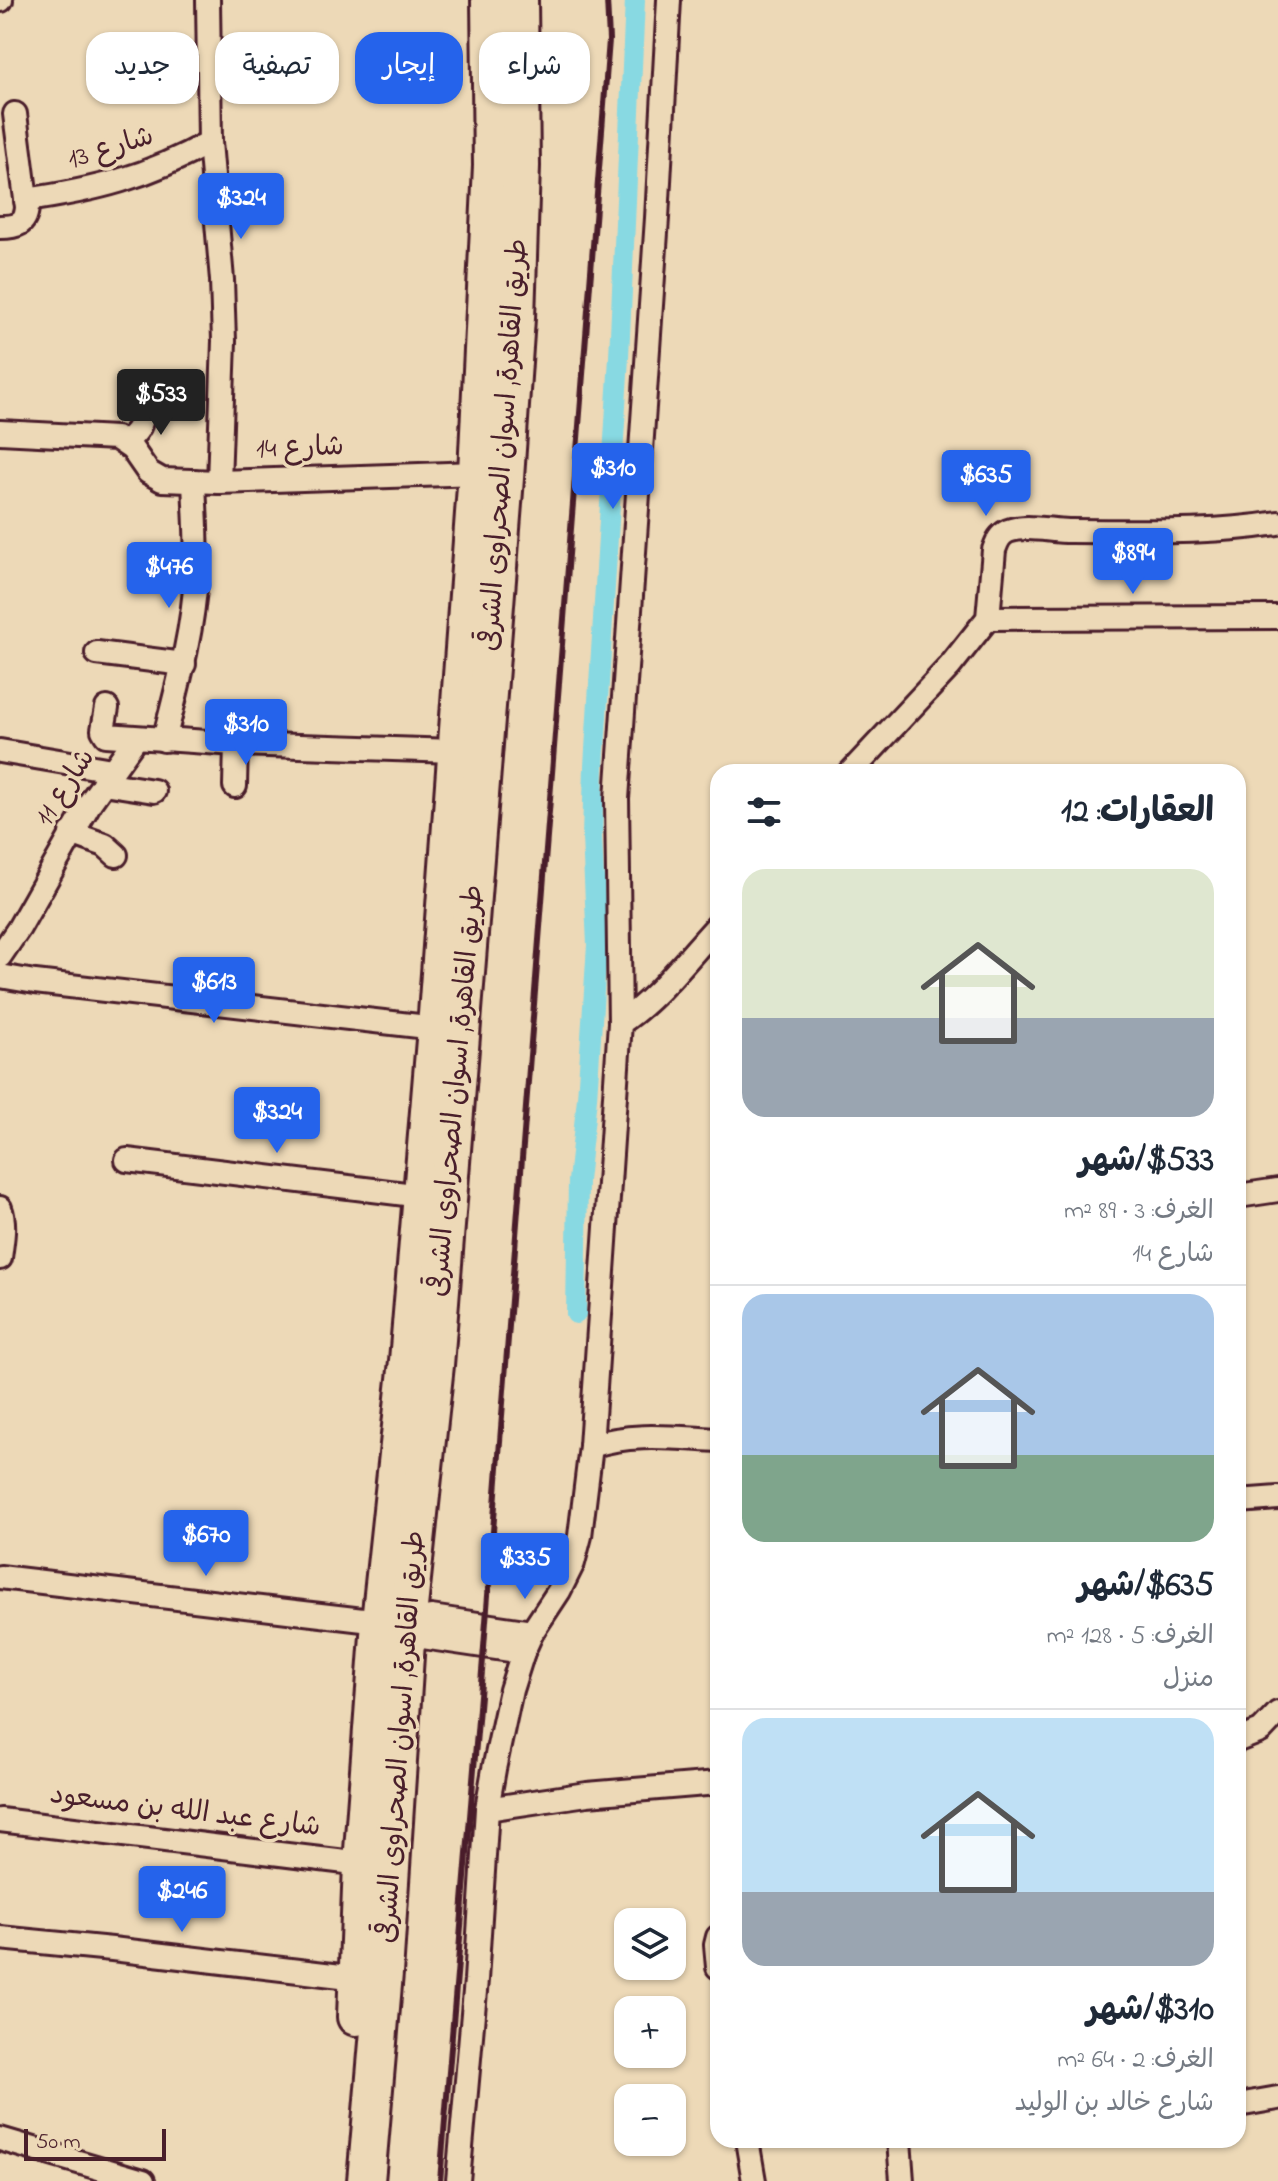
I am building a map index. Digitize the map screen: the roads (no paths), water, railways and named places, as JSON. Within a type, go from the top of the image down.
[{"type":"highway","name":"طريق القاهرة, اسوان الصحراوى الشرقى","points":[[366,2181],[384,1973],[393,1623],[408,1361],[477,473],[492,166],[505,12]]},
{"type":"highway","name":"طريق القاهرة, اسوان الصحراوى الشرقى","points":[[344,2181],[358,1978],[362,1864],[393,1623],[435,1365],[505,478],[516,318],[521,166],[505,12]]},
{"type":"street","points":[[208,0],[210,142],[222,280],[219,482]]},
{"type":"street","points":[[458,2181],[487,1809],[502,1730],[527,1642],[573,1563],[580,1536],[591,1446],[620,1023],[617,799],[669,0]]},
{"type":"street","points":[[0,227],[14,227],[22,223],[26,216],[15,114]]},
{"type":"street","name":"شارع 13","points":[[26,200],[77,192],[132,178],[210,142]]},
{"type":"street","points":[[0,432],[105,437],[125,442],[140,427],[143,406]]},
{"type":"street","name":"شارع 14","points":[[125,442],[148,472],[162,480],[219,482],[477,473]]},
{"type":"street","points":[[164,740],[184,664],[196,573],[194,481]]},
{"type":"street","points":[[858,764],[950,666],[988,618],[994,550],[997,540],[1010,530],[1167,531],[1278,523]]},
{"type":"street","points":[[988,618],[1278,617]]},
{"type":"street","points":[[97,653],[184,664]]},
{"type":"street","points":[[107,708],[103,733],[106,735],[236,744],[455,751]]},
{"type":"street","name":"شارع 11","points":[[0,956],[19,928],[71,833],[136,738]]},
{"type":"street","points":[[235,786],[236,744]]},
{"type":"street","points":[[0,751],[154,791]]},
{"type":"street","points":[[71,833],[105,845],[116,855]]},
{"type":"street","points":[[620,1023],[653,996],[710,934]]},
{"type":"street","points":[[0,976],[436,1028]]},
{"type":"street","points":[[127,1160],[422,1196]]},
{"type":"street","points":[[1246,1195],[1278,1190]]},
{"type":"street","points":[[0,1208],[4,1229],[0,1258]]},
{"type":"street","points":[[591,1446],[636,1437],[710,1440]]},
{"type":"street","points":[[1246,1500],[1278,1498]]},
{"type":"street","points":[[0,1577],[393,1623],[431,1617],[527,1642]]},
{"type":"street","points":[[1246,1737],[1261,1731],[1278,1713]]},
{"type":"street","points":[[487,1809],[587,1794],[710,1783]]},
{"type":"street","name":"شارع عبد الله بن مسعود","points":[[0,1820],[362,1864]]},
{"type":"street","points":[[0,1938],[358,1978]]},
{"type":"street","points":[[1246,2104],[1278,2098]]},
{"type":"street","points":[[0,2139],[143,2181]]},
{"type":"street","points":[[748,2148],[754,2181]]},
{"type":"street","points":[[900,2148],[902,2181]]},
{"type":"waterway","points":[[576,1314],[578,1181],[597,945],[592,837],[594,766],[619,357],[635,0]]},
{"type":"railway","points":[[440,2181],[609,40],[607,0]]}]
